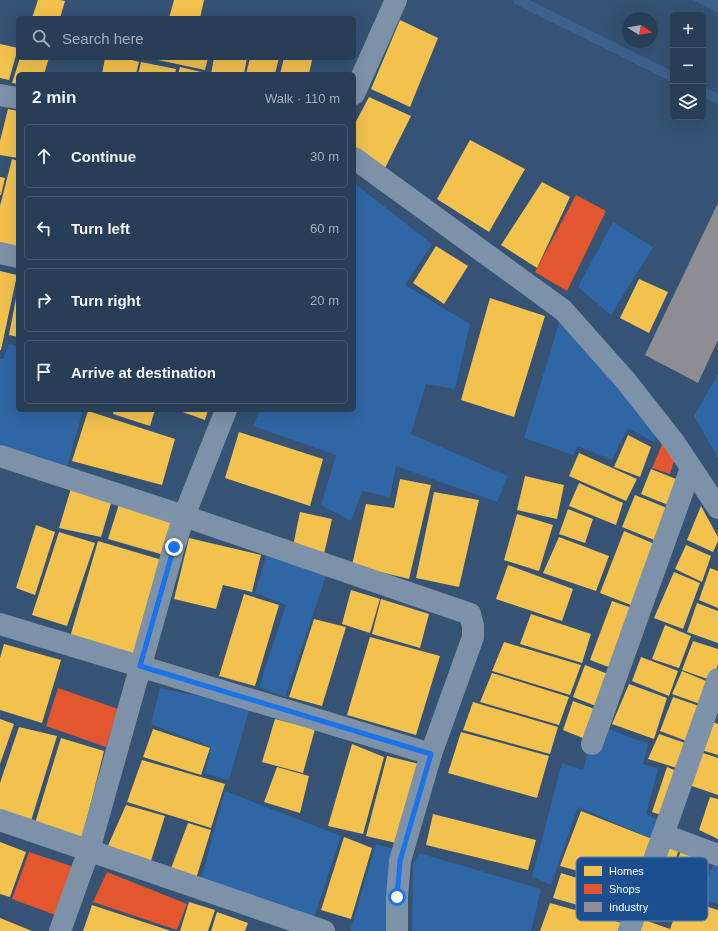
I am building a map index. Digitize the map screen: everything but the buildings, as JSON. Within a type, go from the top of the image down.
[{"type":"street","points":[[356,90],[396,0]]},
{"type":"street","points":[[0,95],[16,98]]},
{"type":"street","points":[[356,159],[563,310],[626,381],[674,442],[718,508]]},
{"type":"street","points":[[0,253],[16,257]]},
{"type":"street","points":[[60,931],[88,850],[184,516],[225,412]]},
{"type":"street","points":[[0,456],[184,516],[470,614],[473,626],[473,637],[431,754],[400,861],[397,897],[397,931]]},
{"type":"street","points":[[592,744],[691,468]]},
{"type":"street","points":[[0,624],[431,754]]},
{"type":"street","points":[[656,857],[718,679]]},
{"type":"street","points":[[0,820],[324,931]]},
{"type":"street","points":[[664,834],[718,855]]},
{"type":"street","points":[[629,931],[633,921]]},
{"type":"shaded area","points":[[693,0],[718,0],[718,13]]},
{"type":"shaded area","points":[[356,185],[432,244],[405,285],[470,324],[455,389],[426,384],[411,434],[508,476],[497,502],[396,466],[390,497],[362,491],[351,521],[321,505],[336,455],[253,426],[259,412],[356,412]]},
{"type":"shaded area","points":[[613,222],[653,247],[611,315],[578,287]]},
{"type":"shaded area","points":[[559,323],[594,353],[658,428],[654,442],[628,428],[612,460],[578,446],[573,455],[524,438]]},
{"type":"shaded area","points":[[9,344],[16,346],[16,412],[82,412],[67,467],[0,445],[0,359],[3,359]]},
{"type":"shaded area","points":[[718,374],[718,458],[694,416]]},
{"type":"shaded area","points":[[266,556],[327,573],[285,697],[259,687],[286,605],[255,593]]},
{"type":"shaded area","points":[[160,688],[250,707],[229,780],[205,773],[211,747],[151,724]]},
{"type":"shaded area","points":[[606,728],[648,744],[643,764],[658,769],[646,814],[659,821],[652,839],[578,807],[551,885],[532,877],[562,763],[583,770],[589,748]]},
{"type":"shaded area","points":[[225,791],[341,836],[313,921],[201,880]]},
{"type":"shaded area","points":[[376,844],[397,850],[388,931],[350,931]]},
{"type":"shaded area","points":[[419,853],[541,889],[531,931],[412,931],[413,864]]},
{"type":"shaded area","points":[[715,861],[718,862],[718,904],[708,901],[708,877]]},
{"type":"waterway","points":[[518,0],[670,76]]},
{"type":"waterway","points":[[706,93],[718,99]]},
{"type":"route","points":[[174,547],[140,666],[431,754],[400,861],[397,897]]}]
